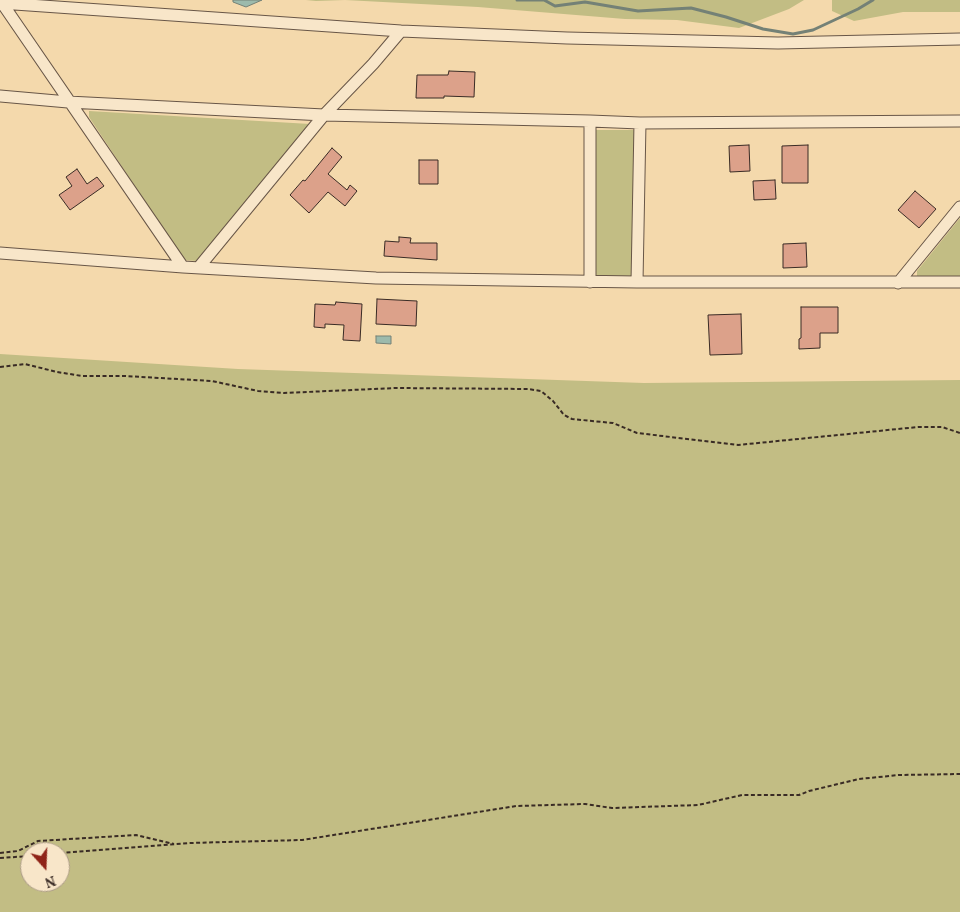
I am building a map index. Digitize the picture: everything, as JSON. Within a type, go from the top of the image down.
[{"type":"street","points":[[1,3],[400,31],[567,38],[778,43],[960,39]]},
{"type":"street","points":[[1,3],[183,267]]},
{"type":"street","points":[[199,267],[324,115],[373,64],[400,31]]},
{"type":"street","points":[[0,96],[68,102],[324,115],[590,121],[640,124],[960,121]]},
{"type":"street","points":[[590,121],[590,282]]},
{"type":"street","points":[[638,282],[640,124]]},
{"type":"street","points":[[898,283],[960,208]]},
{"type":"street","points":[[0,253],[183,267],[376,278],[590,282],[960,282]]},
{"type":"path","points":[[0,366],[24,364],[82,376],[126,376],[212,381],[258,391],[284,392],[396,388],[528,389],[541,391],[553,401],[564,415],[572,419],[613,423],[637,433],[738,445],[918,427],[942,427],[960,433]]},
{"type":"path","points":[[70,853],[175,845],[302,840],[526,805],[585,804],[612,808],[698,805],[742,795],[799,795],[859,779],[899,775],[960,774]]},
{"type":"path","points":[[0,853],[18,850],[38,842],[127,835],[150,837],[175,845]]},
{"type":"path","points":[[0,858],[20,857]]},
{"type":"shaded area","points":[[233,0],[262,0],[246,7],[233,2]]},
{"type":"shaded area","points":[[306,0],[345,0],[316,1]]},
{"type":"shaded area","points":[[345,0],[804,0],[789,9],[739,28],[677,20],[625,19],[478,7]]},
{"type":"shaded area","points":[[832,0],[960,0],[960,12],[903,12],[854,21],[832,11]]},
{"type":"shaded area","points":[[89,111],[310,124],[197,261],[184,260],[89,117]]},
{"type":"shaded area","points":[[596,130],[636,130],[633,277],[594,277]]},
{"type":"shaded area","points":[[960,218],[960,277],[917,278],[917,271]]},
{"type":"shaded area","points":[[376,336],[391,336],[391,344],[376,343]]},
{"type":"shaded area","points":[[0,354],[238,369],[644,383],[960,380],[960,912],[0,912]]},
{"type":"building","points":[[449,71],[475,72],[474,97],[444,96],[444,98],[416,98],[417,75],[448,75]]},
{"type":"building","points":[[749,145],[750,171],[730,172],[729,146]]},
{"type":"building","points":[[808,145],[808,183],[782,183],[782,146]]},
{"type":"building","points":[[332,148],[342,157],[328,174],[347,190],[350,185],[357,191],[345,206],[328,192],[309,213],[290,195],[303,180],[305,181]]},
{"type":"building","points":[[419,160],[438,160],[438,184],[419,184]]},
{"type":"building","points":[[77,169],[87,184],[97,177],[104,186],[70,210],[59,195],[72,186],[66,177]]},
{"type":"building","points":[[775,180],[776,199],[754,200],[753,181]]},
{"type":"building","points":[[915,191],[936,209],[919,228],[898,210]]},
{"type":"building","points":[[399,237],[411,238],[410,243],[437,243],[437,260],[384,256],[385,241],[399,242]]},
{"type":"building","points":[[806,243],[807,267],[783,268],[783,244]]},
{"type":"building","points":[[377,299],[417,301],[416,326],[376,324]]},
{"type":"building","points":[[336,302],[362,304],[360,341],[343,340],[344,325],[325,324],[325,328],[314,327],[315,304],[335,305]]},
{"type":"building","points":[[801,307],[838,307],[838,333],[820,333],[820,348],[799,349]]},
{"type":"building","points":[[741,314],[742,354],[710,355],[708,315]]},
{"type":"waterway","points":[[517,0],[544,0],[555,6],[585,2],[638,11],[691,8],[763,29],[793,34],[813,30],[873,0]]}]
